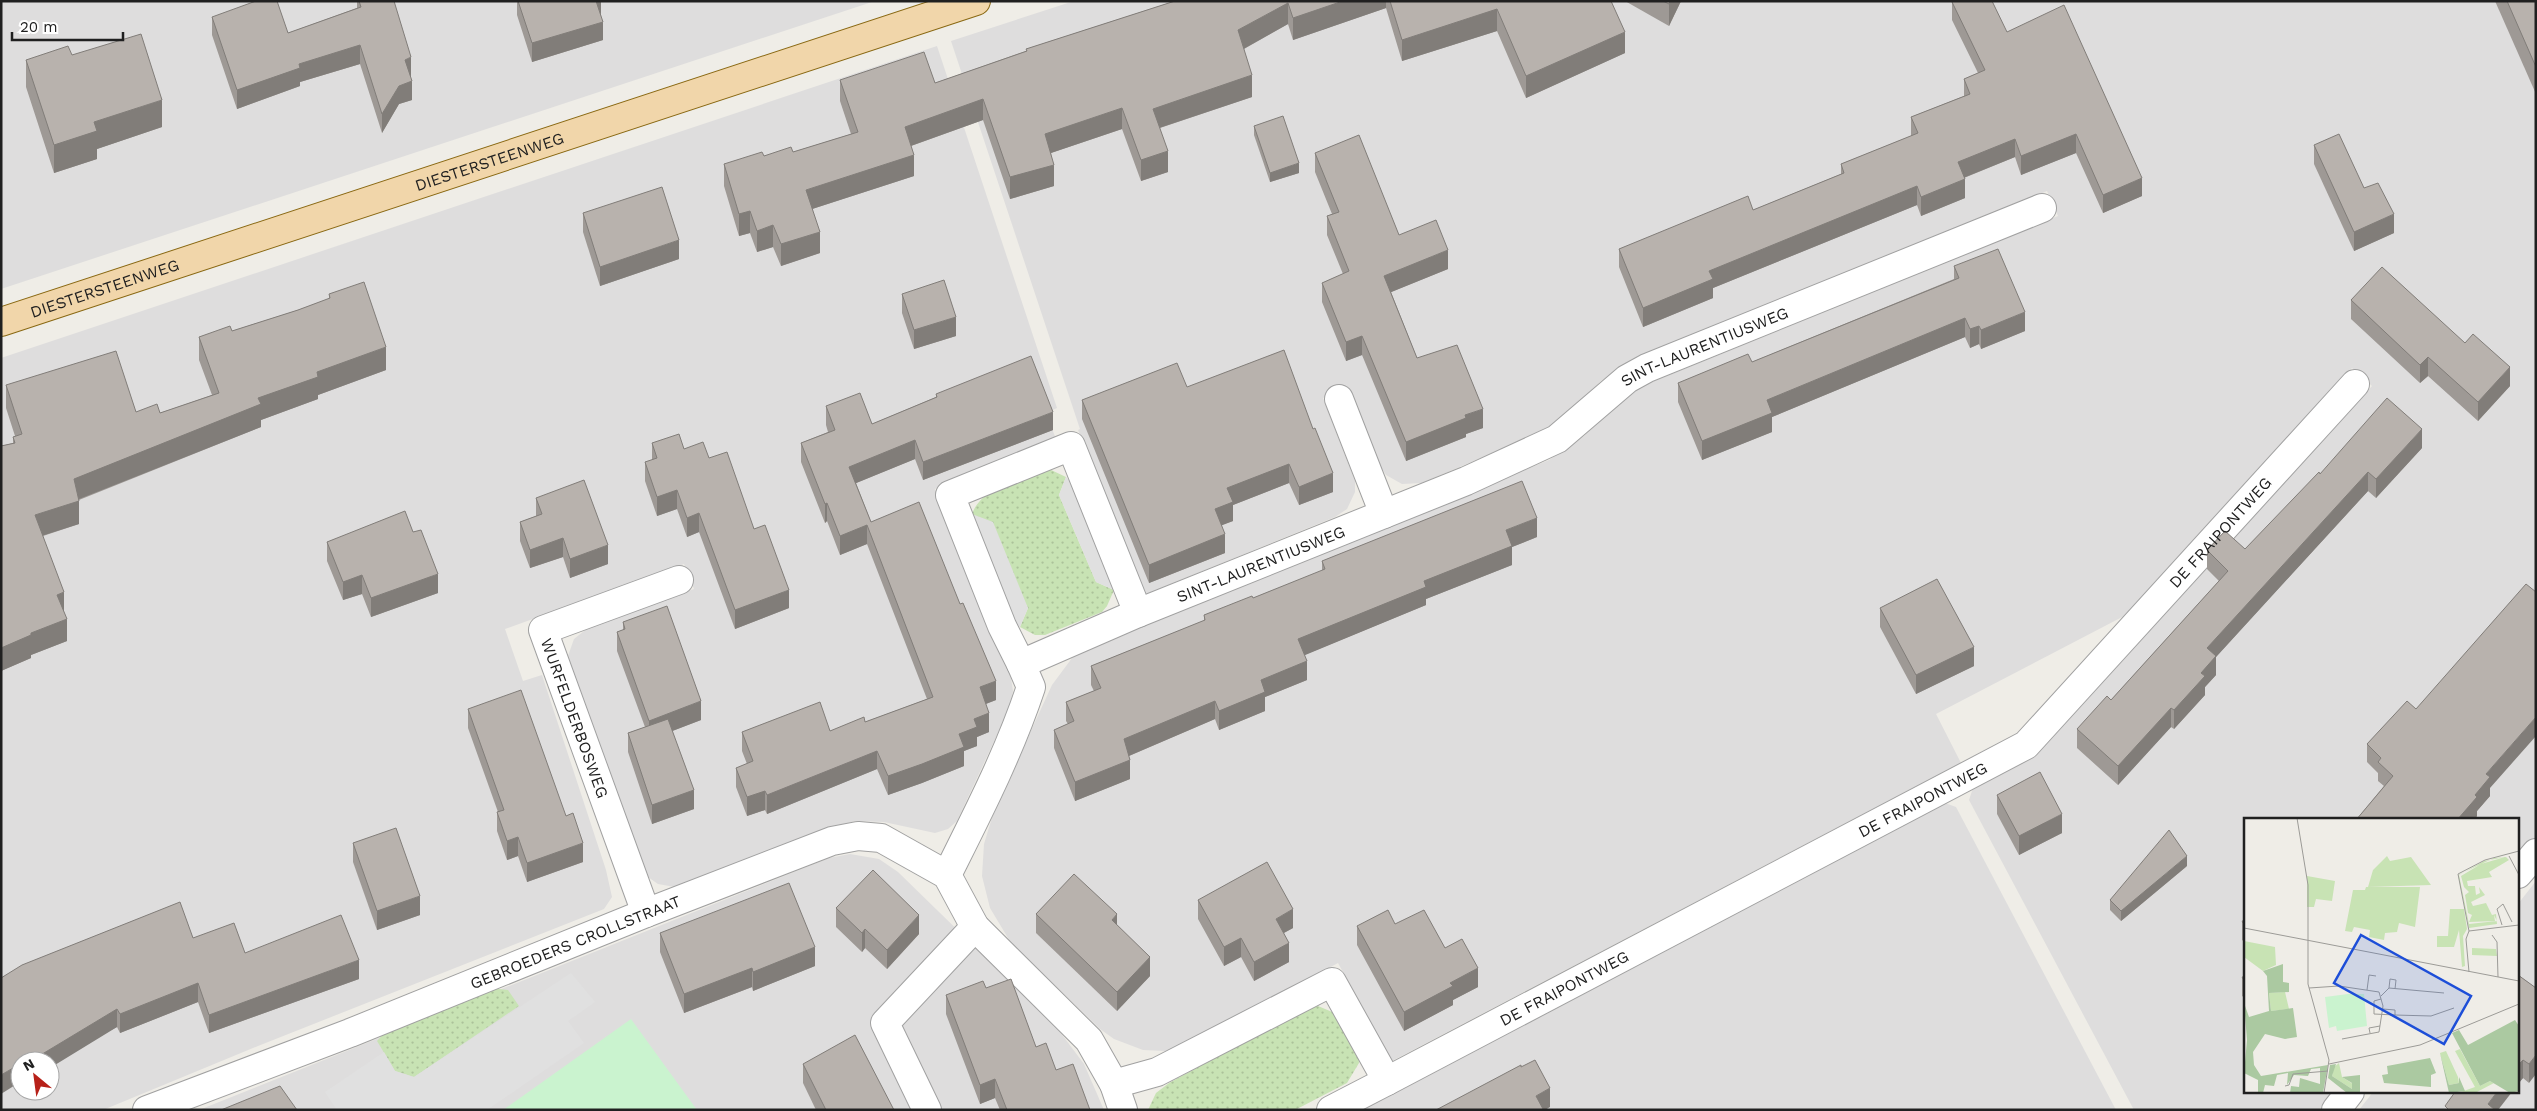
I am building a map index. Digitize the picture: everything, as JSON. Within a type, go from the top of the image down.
[{"type":"main road","name":"DIESTERSTEENWEG","points":[[1,322],[976,1]]},
{"type":"street","name":"SINT-LAURENTIUSWEG","points":[[1021,664],[1138,613],[1466,481],[1557,439],[1620,384],[1647,368],[2042,208]]},
{"type":"street","name":"DE FRAIPONTWEG","points":[[1331,1110],[2026,745],[2355,384]]},
{"type":"street","points":[[1339,399],[1384,514]]},
{"type":"street","points":[[1123,1110],[1114,1084],[1089,1040],[975,927],[948,875],[1004,760],[1030,686],[1002,626],[950,495],[1071,446],[1138,613]]},
{"type":"street","name":"WURFELDERBOSWEG","points":[[646,913],[543,630],[679,580]]},
{"type":"street","name":"GEBROEDERS CROLLSTRAAT","points":[[147,1110],[350,1032],[646,913],[832,841],[858,836],[881,838],[948,875]]},
{"type":"street","points":[[2520,872],[2536,853]]},
{"type":"street","points":[[927,1110],[885,1023],[975,927]]},
{"type":"street","points":[[1114,1084],[1157,1072],[1332,982],[1387,1081]]},
{"type":"street","points":[[2336,1110],[2348,1094]]},
{"type":"shaded area","points":[[1,1],[875,1],[1,289]]},
{"type":"shaded area","points":[[1074,1],[2536,1],[2536,838],[2520,857],[2520,818],[2244,818],[2244,1094],[2332,1094],[2320,1110],[2134,1110],[1969,800],[1973,788],[2039,749],[2372,386],[2352,368],[2126,615],[1936,714],[1961,763],[1392,1061],[1338,963],[1184,1046],[1165,1051],[1143,1050],[1114,1039],[1100,1029],[1011,943],[990,908],[982,876],[984,844],[994,811],[1052,685],[1072,658],[1087,648],[1549,460],[1584,436],[1629,394],[1647,384],[2058,216],[2047,191],[1637,359],[1601,381],[1559,421],[1544,431],[1422,483],[1402,484],[1386,475],[1379,464],[1348,388],[1323,398],[1355,481],[1355,492],[1347,509],[1335,517],[1144,595],[1078,430],[1080,429],[951,41]]},
{"type":"shaded area","points":[[937,46],[1057,408],[1046,413],[1056,439],[935,489],[1011,678],[1013,691],[1010,707],[957,821],[948,829],[935,833],[884,822],[855,821],[834,827],[675,887],[658,884],[648,877],[644,872],[568,656],[574,639],[589,627],[694,589],[684,564],[505,629],[523,681],[542,675],[606,870],[612,897],[604,909],[258,1046],[103,1110],[1,1110],[1,358]]},
{"type":"shaded area","points":[[1066,477],[1074,485],[1111,576],[1114,590],[1096,582],[1059,495]]},
{"type":"shaded area","points":[[972,514],[993,522],[1028,608],[1020,627],[1015,623]]},
{"type":"shaded area","points":[[1945,803],[1956,807],[2116,1110],[1356,1110]]},
{"type":"shaded area","points":[[850,854],[879,859],[898,872],[1054,1024],[1084,1064],[1104,1110],[199,1110],[829,858]]},
{"type":"shaded area","points":[[2536,881],[2536,1110],[2359,1110],[2371,1094],[2520,1094],[2520,901]]},
{"type":"shaded area","points":[[571,973],[595,1002],[568,1021],[584,1043],[487,1110],[337,1110],[325,1092],[384,1052],[395,1071],[414,1077]]},
{"type":"green space","points":[[1049,469],[1066,477],[1059,495],[1096,582],[1114,590],[1107,606],[1102,612],[1045,635],[1035,635],[1020,627],[1028,608],[972,514],[977,504],[994,490]]},
{"type":"green space","points":[[491,988],[508,990],[519,1006],[414,1077],[395,1071],[377,1041],[385,1032]]},
{"type":"green space","points":[[1318,1006],[1337,1014],[1358,1050],[1359,1063],[1347,1083],[1295,1110],[1148,1110],[1156,1093],[1169,1083],[1305,1009]]},
{"type":"green space","points":[[631,1019],[697,1110],[503,1110]]},
{"type":"building","points":[[256,1],[277,1],[288,33],[361,7],[359,1],[394,1],[411,57],[405,60],[412,81],[399,86],[382,114],[360,45],[299,64],[300,68],[237,90],[212,17]]},
{"type":"building","points":[[518,1],[596,1],[603,22],[532,43]]},
{"type":"building","points":[[1175,1],[1343,1],[1293,18],[1288,3],[1238,30],[1252,75],[1153,109],[1168,151],[1141,160],[1122,108],[1045,134],[1054,165],[1010,177],[983,99],[905,127],[914,155],[806,190],[820,232],[781,244],[773,225],[757,231],[750,211],[739,214],[724,164],[762,152],[764,156],[791,147],[793,152],[858,132],[840,80],[924,52],[935,83],[1027,51],[1026,49]]},
{"type":"building","points":[[1390,1],[1611,1],[1625,32],[1526,76],[1497,9],[1402,40]]},
{"type":"building","points":[[1992,1],[2007,32],[2064,5],[2142,178],[2103,195],[2076,134],[2021,156],[2015,139],[1958,162],[1965,179],[1921,197],[1917,186],[1709,271],[1713,279],[1643,308],[1619,249],[1748,196],[1753,210],[1844,173],[1841,164],[1918,133],[1911,117],[1970,94],[1964,79],[1985,70],[1952,2]]},
{"type":"building","points":[[2507,1],[2536,1],[2536,67]]},
{"type":"building","points":[[141,34],[162,100],[94,122],[97,131],[54,145],[26,60],[68,46],[72,55]]},
{"type":"building","points":[[1283,116],[1299,163],[1270,173],[1254,126]]},
{"type":"building","points":[[2339,134],[2364,188],[2378,183],[2394,214],[2354,232],[2314,145]]},
{"type":"building","points":[[1359,135],[1399,235],[1436,220],[1448,250],[1384,276],[1417,358],[1457,345],[1483,409],[1465,415],[1466,418],[1406,442],[1362,336],[1346,342],[1322,283],[1349,271],[1327,216],[1339,212],[1315,153]]},
{"type":"building","points":[[662,187],[679,240],[600,267],[583,213]]},
{"type":"building","points":[[1998,249],[2025,312],[1981,330],[1979,326],[1970,329],[1965,318],[1767,400],[1772,413],[1702,441],[1678,383],[1748,354],[1752,362],[1959,278],[1954,266]]},
{"type":"building","points":[[2382,267],[2465,343],[2473,334],[2510,367],[2478,402],[2428,357],[2420,365],[2351,300]]},
{"type":"building","points":[[944,280],[956,317],[914,330],[902,294]]},
{"type":"building","points":[[364,282],[386,347],[317,372],[318,377],[258,398],[261,404],[74,479],[79,501],[35,515],[64,592],[57,595],[67,619],[31,633],[31,635],[1,648],[1,446],[15,443],[13,437],[22,434],[6,385],[116,351],[136,412],[157,404],[160,413],[219,393],[199,337],[230,326],[232,331],[298,310],[330,298],[329,294]]},
{"type":"building","points":[[1284,350],[1313,429],[1315,428],[1333,473],[1299,487],[1289,464],[1227,488],[1233,502],[1215,509],[1225,534],[1149,565],[1082,400],[1177,363],[1187,387]]},
{"type":"building","points":[[1031,356],[1053,412],[923,462],[915,440],[849,467],[871,522],[919,502],[960,604],[963,603],[996,681],[980,687],[989,713],[974,719],[977,727],[959,734],[964,747],[888,776],[877,751],[767,795],[765,791],[747,797],[736,768],[753,761],[742,732],[820,702],[830,731],[864,717],[865,722],[933,697],[867,525],[840,536],[801,443],[835,430],[826,406],[860,393],[872,424],[937,397],[936,394]]},
{"type":"building","points":[[2387,398],[2422,429],[2376,479],[2368,472],[2207,648],[2216,656],[2201,673],[2205,676],[2174,710],[2171,708],[2118,766],[2077,729],[2107,696],[2111,700],[2228,571],[2207,550],[2225,531],[2245,549],[2319,472],[2320,474]]},
{"type":"building","points":[[679,434],[684,449],[703,442],[709,458],[727,452],[754,529],[765,525],[789,590],[735,610],[699,513],[687,518],[677,490],[657,497],[645,462],[657,458],[652,443]]},
{"type":"building","points":[[584,480],[608,545],[570,559],[563,538],[530,550],[520,522],[542,514],[536,498]]},
{"type":"building","points":[[1522,481],[1537,518],[1506,530],[1512,546],[1424,581],[1426,587],[1298,639],[1307,661],[1261,680],[1265,692],[1219,711],[1215,701],[1124,739],[1130,760],[1075,782],[1054,730],[1074,721],[1066,702],[1101,688],[1091,666],[1205,620],[1204,615],[1252,596],[1253,598],[1325,569],[1322,561]]},
{"type":"building","points":[[405,511],[413,532],[421,530],[438,574],[371,598],[362,575],[343,582],[327,542]]},
{"type":"building","points":[[1937,579],[1974,647],[1916,675],[1880,608]]},
{"type":"building","points":[[2526,584],[2536,592],[2536,717],[2486,774],[2490,777],[2475,795],[2477,797],[2459,818],[2358,818],[2393,776],[2378,762],[2381,758],[2367,744],[2407,701],[2416,709]]},
{"type":"building","points":[[667,606],[701,701],[649,721],[617,632],[625,629],[623,622]]},
{"type":"building","points":[[521,690],[566,816],[573,813],[583,843],[527,863],[518,837],[507,841],[497,812],[504,810],[468,709]]},
{"type":"building","points":[[668,719],[694,790],[652,805],[628,733]]},
{"type":"building","points":[[2040,772],[2062,814],[2019,836],[1997,795]]},
{"type":"building","points":[[396,828],[420,896],[377,911],[353,843]]},
{"type":"building","points":[[2169,830],[2187,856],[2121,911],[2110,900]]},
{"type":"building","points":[[1267,862],[1293,909],[1276,919],[1289,943],[1254,962],[1241,938],[1224,947],[1198,900]]},
{"type":"building","points":[[873,870],[919,915],[887,950],[865,929],[862,933],[836,908]]},
{"type":"building","points":[[1074,874],[1117,914],[1112,920],[1150,957],[1117,992],[1036,914]]},
{"type":"building","points":[[789,883],[815,947],[753,972],[752,968],[684,994],[660,933]]},
{"type":"building","points":[[180,902],[193,938],[234,923],[245,953],[341,915],[359,960],[209,1015],[198,983],[120,1014],[117,1009],[47,1051],[10,1051],[10,1070],[1,1075],[1,978],[22,965]]},
{"type":"building","points":[[1388,910],[1395,924],[1424,910],[1445,948],[1462,939],[1478,968],[1450,983],[1453,986],[1404,1012],[1357,926]]},
{"type":"building","points":[[2520,976],[2536,988],[2536,1055],[2529,1064],[2523,1060],[2520,1063]]},
{"type":"building","points":[[1011,979],[1036,1047],[1046,1043],[1056,1070],[1073,1064],[1090,1110],[1007,1110],[995,1079],[980,1085],[946,995],[983,981],[986,988]]},
{"type":"building","points":[[855,1035],[894,1110],[826,1110],[803,1064]]},
{"type":"building","points":[[1535,1060],[1550,1088],[1536,1096],[1542,1110],[1436,1110],[1521,1065],[1521,1067]]},
{"type":"building","points":[[280,1086],[297,1110],[221,1110]]},
{"type":"building","points":[[2454,1094],[2496,1094],[2488,1104],[2495,1110],[2447,1110],[2445,1106]]}]
